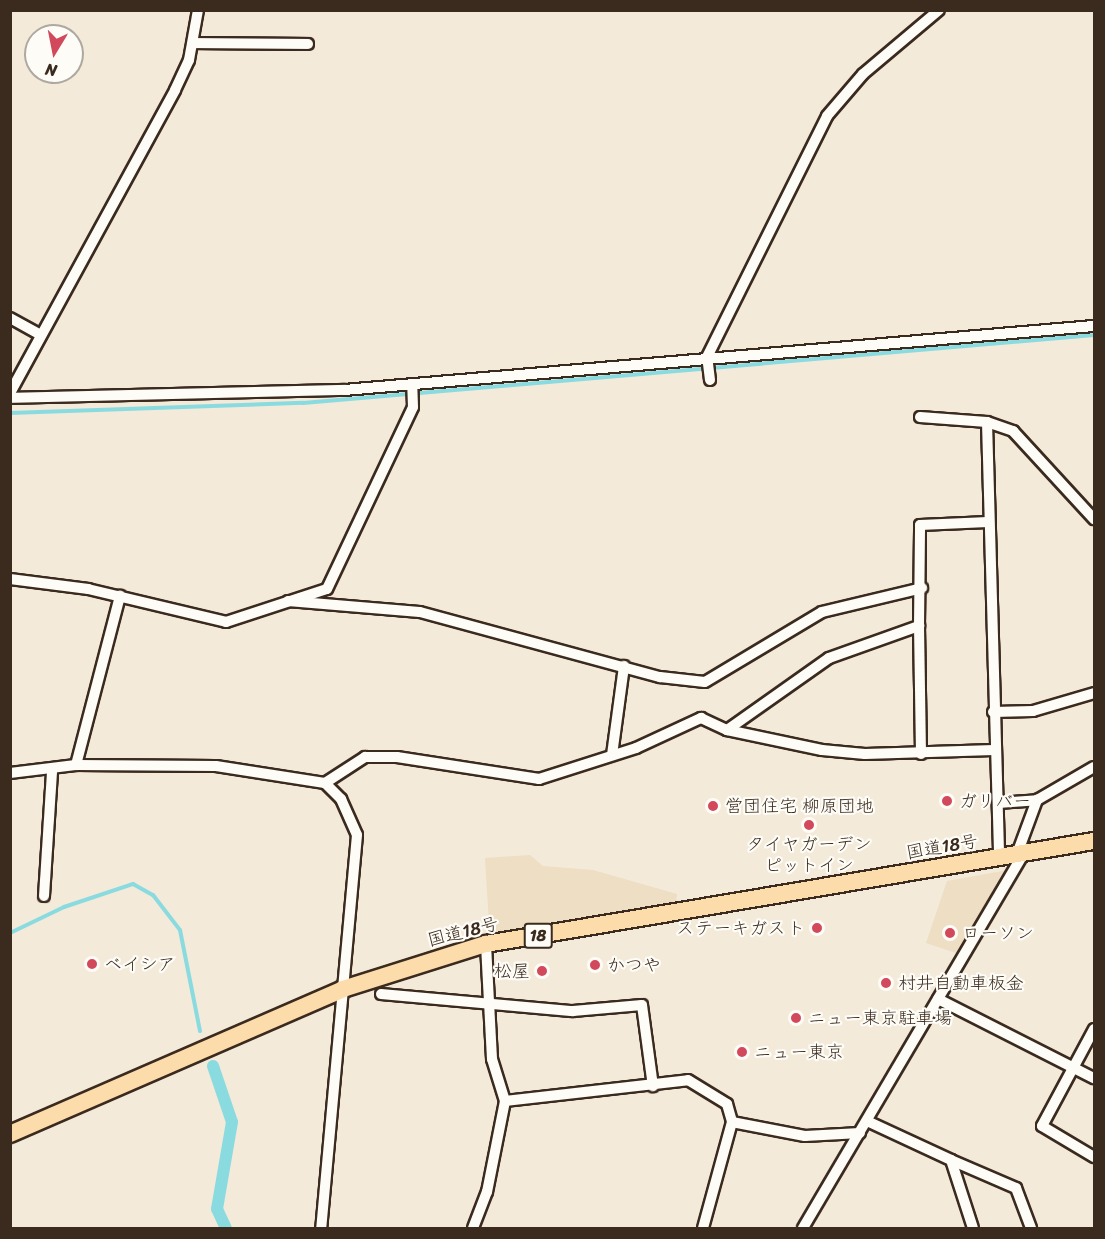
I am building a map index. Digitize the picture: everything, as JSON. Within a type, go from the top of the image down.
[{"type":"highway","name":"国道18号","points":[[10,1134],[343,990],[486,945],[1095,841]]},
{"type":"street","points":[[10,393],[175,90],[194,43],[198,10]]},
{"type":"street","points":[[710,380],[708,360],[827,116],[862,74],[939,10]]},
{"type":"street","points":[[194,43],[308,44]]},
{"type":"street","points":[[10,318],[41,335]]},
{"type":"street","points":[[10,398],[412,387],[1095,326]]},
{"type":"street","points":[[10,579],[120,596],[226,622],[327,589],[413,407],[412,387]]},
{"type":"street","points":[[920,417],[987,422],[1013,431],[1095,519]]},
{"type":"street","points":[[987,422],[994,750],[999,857]]},
{"type":"street","points":[[921,754],[920,525],[988,522]]},
{"type":"street","points":[[288,601],[420,612],[624,666],[705,682],[822,612],[922,588]]},
{"type":"street","points":[[76,765],[120,596]]},
{"type":"street","points":[[727,730],[829,658],[919,626]]},
{"type":"street","points":[[612,755],[624,666]]},
{"type":"street","points":[[993,712],[1033,711],[1095,693]]},
{"type":"street","points":[[326,783],[365,758],[397,757],[539,779],[612,755],[701,718],[727,730],[822,750],[921,754],[994,750]]},
{"type":"street","points":[[10,773],[52,771],[76,765],[216,766],[326,783],[341,799],[357,835],[321,1228]]},
{"type":"street","points":[[998,803],[1037,800],[1095,767]]},
{"type":"street","points":[[44,896],[52,771]]},
{"type":"street","points":[[803,1228],[938,999],[1020,854],[1037,800]]},
{"type":"street","points":[[473,1228],[487,1192],[505,1101],[492,1059],[486,1003],[486,945]]},
{"type":"street","points":[[381,994],[573,1011],[642,1005],[653,1086]]},
{"type":"street","points":[[938,999],[1095,1078]]},
{"type":"street","points":[[1095,1029],[1042,1126],[1095,1158]]},
{"type":"street","points":[[505,1101],[653,1086],[688,1080],[727,1104],[732,1122],[703,1228]]},
{"type":"street","points":[[867,1121],[1016,1188],[1032,1228]]},
{"type":"street","points":[[732,1122],[805,1136],[860,1133]]},
{"type":"street","points":[[951,1160],[973,1228]]},
{"type":"shaded area","points":[[530,855],[543,866],[593,870],[677,894],[676,902],[490,940],[485,858]]},
{"type":"shaded area","points":[[1008,870],[959,954],[926,943],[947,881]]},
{"type":"waterway","points":[[10,413],[303,403],[1094,335]]},
{"type":"waterway","points":[[10,933],[64,907],[133,884],[153,895],[180,930],[200,1031]]},
{"type":"waterway","points":[[213,1066],[232,1122],[217,1209],[226,1228]]},
{"type":"place","name":"ガリバー","points":[[947,801]]},
{"type":"place","name":"営団住宅 柳原団地","points":[[713,806]]},
{"type":"place","name":"タイヤガーデン ピットイン","points":[[809,825]]},
{"type":"place","name":"ステーキガスト","points":[[817,928]]},
{"type":"place","name":"ローソン","points":[[950,933]]},
{"type":"place","name":"ベイシア","points":[[92,964]]},
{"type":"place","name":"かつや","points":[[595,965]]},
{"type":"place","name":"松屋","points":[[542,971]]},
{"type":"place","name":"村井自動車板金","points":[[886,983]]},
{"type":"place","name":"ニュー東京駐車場","points":[[796,1018]]},
{"type":"place","name":"ニュー東京","points":[[742,1052]]}]
